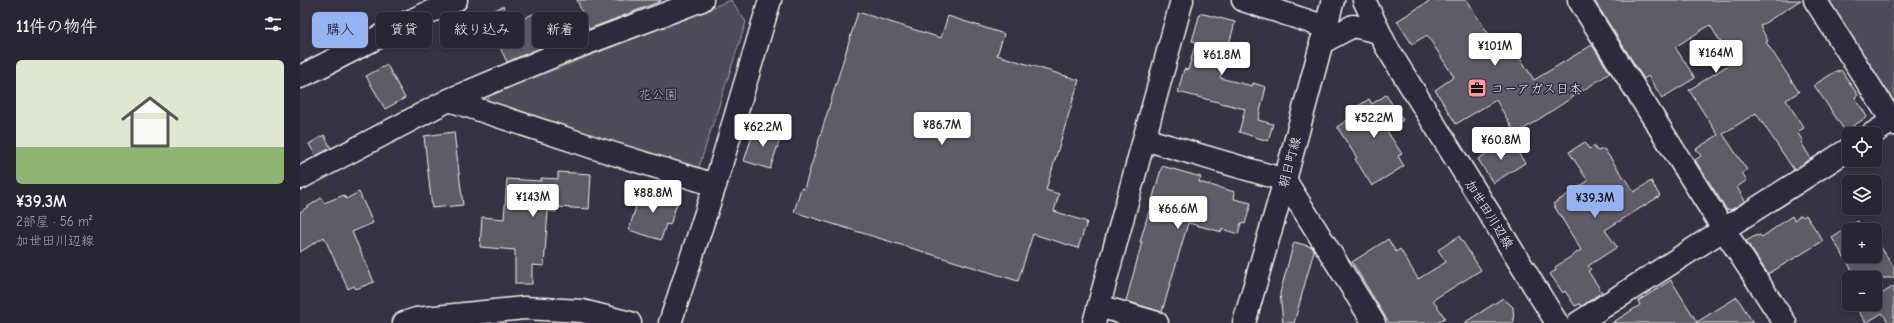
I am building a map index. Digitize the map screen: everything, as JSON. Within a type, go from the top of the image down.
[{"type":"street","points":[[300,77],[410,21],[456,0]]},
{"type":"street","points":[[300,178],[449,100],[558,54],[702,0]]},
{"type":"street","points":[[670,323],[715,185],[770,0]]},
{"type":"street","points":[[1157,323],[1097,314],[1182,0]]},
{"type":"street","points":[[1243,0],[1323,35],[1352,26],[1379,32]]},
{"type":"street","name":"朝日町線","points":[[1244,323],[1285,180],[1333,0]]},
{"type":"street","name":"加世田川辺線","points":[[1364,0],[1386,46],[1557,323]]},
{"type":"street","points":[[1579,0],[1724,230],[1785,323]]},
{"type":"street","points":[[1816,0],[1893,122],[1882,128]]},
{"type":"street","points":[[449,100],[595,148],[715,185]]},
{"type":"street","points":[[1144,139],[1285,180],[1374,323]]},
{"type":"street","points":[[1578,323],[1842,154]]},
{"type":"street","points":[[404,323],[416,319],[524,308],[582,311],[630,323]]},
{"type":"green space","name":"花公園","points":[[731,0],[746,22],[698,170],[489,104],[488,96]]},
{"type":"green space","points":[[1828,0],[1894,0],[1894,103],[1892,102]]},
{"type":"building","points":[[577,0],[661,0],[589,29],[588,12],[582,12]]},
{"type":"building","points":[[1431,0],[1466,0],[1499,50],[1510,42],[1534,80],[1592,45],[1610,73],[1516,134],[1496,100],[1456,124],[1435,90],[1454,77],[1427,35],[1412,44],[1397,21]]},
{"type":"building","points":[[1594,0],[1801,0],[1760,26],[1768,41],[1766,42],[1799,92],[1786,100],[1804,128],[1797,132],[1811,159],[1794,170],[1756,113],[1723,134],[1747,170],[1742,173],[1747,180],[1737,187],[1745,201],[1731,210],[1727,210],[1695,160],[1701,156],[1696,149],[1718,135],[1689,90],[1733,62],[1710,25],[1675,47],[1695,78],[1662,98],[1648,76],[1644,79]]},
{"type":"building","points":[[503,6],[506,12],[490,12]]},
{"type":"building","points":[[858,12],[941,38],[948,16],[1004,34],[997,55],[1079,80],[1046,190],[1059,194],[1054,211],[1087,222],[1078,248],[1033,234],[1018,281],[794,212],[801,188],[804,189]]},
{"type":"building","points":[[1200,13],[1235,22],[1220,78],[1252,86],[1253,83],[1266,87],[1258,120],[1273,124],[1268,141],[1239,132],[1245,109],[1178,92],[1184,69],[1188,70],[1196,42],[1192,41]]},
{"type":"building","points":[[532,14],[532,48],[540,48],[507,62],[500,48],[524,48],[524,18]]},
{"type":"building","points":[[387,65],[405,98],[385,109],[366,76]]},
{"type":"building","points":[[1838,70],[1838,72],[1841,70],[1858,95],[1855,97],[1867,117],[1851,127],[1842,127],[1814,85]]},
{"type":"building","points":[[1386,95],[1403,120],[1387,131],[1402,154],[1398,156],[1404,166],[1372,186],[1355,159],[1357,158],[1337,127],[1352,117],[1349,112],[1369,99],[1372,104]]},
{"type":"building","points":[[758,126],[778,132],[776,138],[780,139],[770,169],[744,161],[754,130],[756,131]]},
{"type":"building","points":[[454,132],[463,205],[432,208],[424,136]]},
{"type":"building","points":[[324,135],[331,148],[316,156],[309,144]]},
{"type":"building","points":[[1509,139],[1525,163],[1493,183],[1478,159]]},
{"type":"building","points":[[1585,142],[1589,149],[1594,146],[1597,151],[1604,149],[1634,192],[1651,181],[1660,196],[1605,230],[1617,247],[1588,266],[1591,269],[1588,271],[1602,292],[1582,306],[1580,304],[1575,306],[1565,291],[1563,293],[1550,274],[1556,270],[1555,267],[1581,250],[1553,204],[1588,181],[1569,152]]},
{"type":"building","points":[[1162,166],[1201,177],[1199,182],[1235,192],[1234,199],[1251,203],[1245,224],[1241,223],[1238,234],[1222,229],[1222,232],[1188,223],[1162,312],[1126,301],[1142,242],[1140,242]]},
{"type":"building","points":[[558,172],[591,174],[589,209],[556,207],[556,212],[548,211],[544,266],[532,265],[532,284],[515,284],[515,250],[480,247],[482,217],[504,219],[507,179],[541,181],[541,178],[558,179]]},
{"type":"building","points":[[641,189],[678,200],[670,225],[666,224],[661,240],[629,230]]},
{"type":"building","points":[[359,192],[373,223],[352,232],[374,282],[356,289],[354,286],[348,289],[324,237],[300,252],[300,212],[321,198],[324,203],[344,195],[346,199]]},
{"type":"building","points":[[1801,215],[1803,217],[1806,215],[1823,241],[1768,274],[1746,241],[1757,235],[1762,237],[1792,216],[1794,220]]},
{"type":"building","points":[[1842,231],[1842,254],[1832,238]]},
{"type":"building","points":[[1459,236],[1481,270],[1433,300],[1445,318],[1437,323],[1389,323],[1352,262],[1388,239],[1396,252],[1400,249],[1418,279],[1446,262],[1438,250]]},
{"type":"building","points":[[1294,242],[1312,247],[1314,251],[1294,323],[1283,323],[1280,293]]},
{"type":"building","points":[[1882,249],[1894,267],[1894,278],[1882,278],[1882,271],[1853,271],[1848,263],[1882,263]]},
{"type":"building","points":[[1671,280],[1697,322],[1737,297],[1753,323],[1612,323],[1640,305],[1638,301]]},
{"type":"building","points":[[1894,286],[1894,323],[1889,323],[1882,313],[1866,323],[1858,311],[1882,311],[1882,294]]},
{"type":"building","points":[[1503,298],[1513,307],[1514,323],[1464,323]]},
{"type":"place","name":"コーアガス日本","points":[[1477,88]]}]
